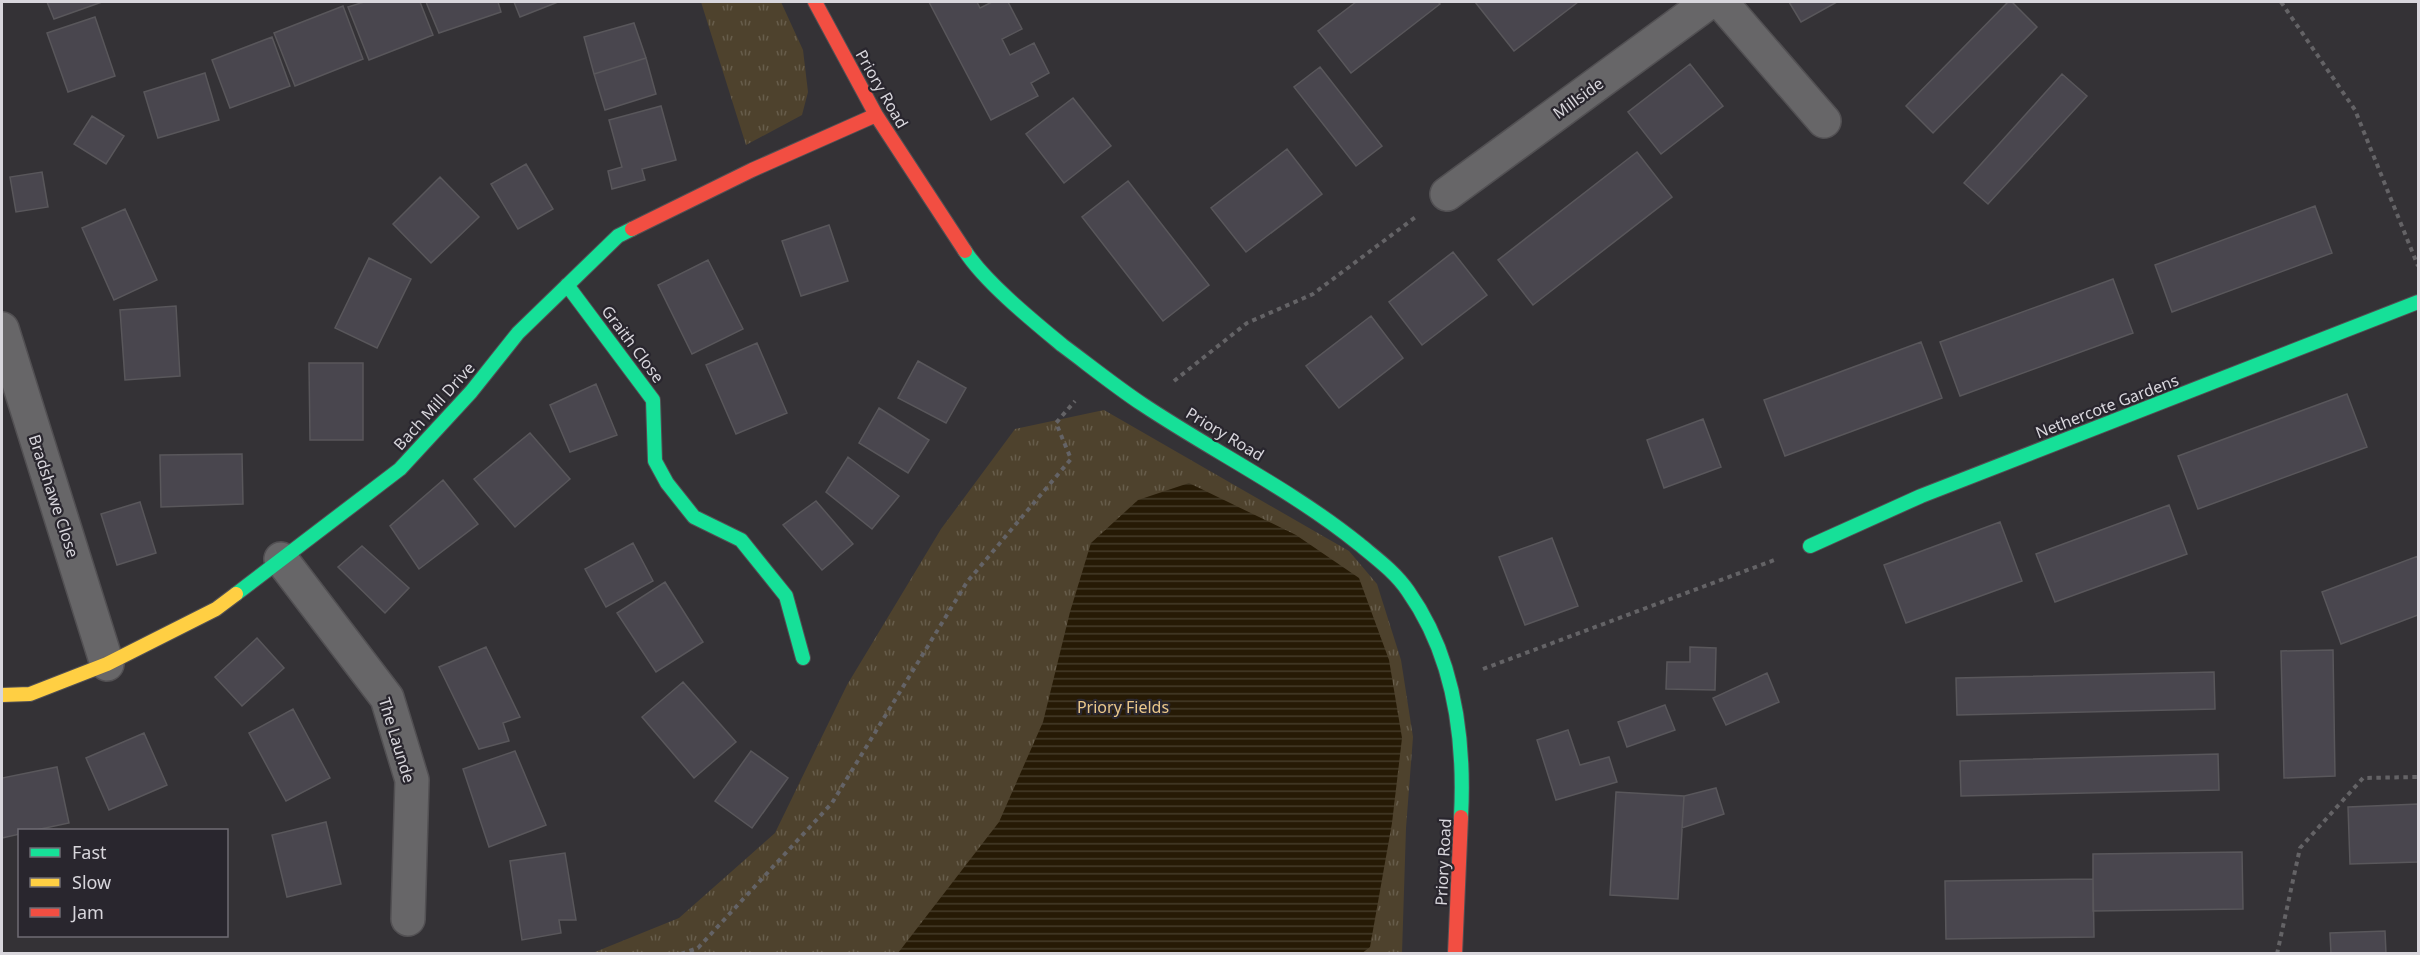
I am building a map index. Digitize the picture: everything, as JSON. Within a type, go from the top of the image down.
[{"type":"street","name":"Priory Road","points":[[815,2],[876,114],[974,265],[1045,331],[1100,374],[1143,405],[1259,474],[1338,527],[1392,571],[1409,592],[1434,638],[1449,682],[1458,724],[1463,779],[1455,954]]},
{"type":"street","name":"Millside","points":[[1447,194],[1709,2]]},
{"type":"street","points":[[1721,2],[1824,121]]},
{"type":"street","name":"Bach Mill Drive","points":[[2,695],[30,694],[107,664],[216,609],[400,469],[471,392],[518,333],[618,236],[742,175],[876,114]]},
{"type":"street","name":"Graith Close","points":[[567,285],[653,400],[656,461],[667,483],[694,517],[741,540],[786,596],[803,658]]},
{"type":"street","name":"Nethercote Gardens","points":[[1810,546],[1921,496],[2418,302]]},
{"type":"street","name":"Bradshawe Close","points":[[2,329],[107,664]]},
{"type":"street","name":"The Launde","points":[[281,559],[387,698],[412,780],[408,919]]},
{"type":"path","points":[[2281,2],[2355,110],[2418,267]]},
{"type":"path","points":[[1143,405],[1247,323],[1313,294],[1447,194]]},
{"type":"path","points":[[681,954],[698,948],[832,803],[967,582],[1071,459],[1056,423],[1100,374]]},
{"type":"path","points":[[1449,682],[1810,546]]},
{"type":"path","points":[[2277,954],[2300,849],[2363,778],[2418,777]]},
{"type":"green space","points":[[701,2],[781,2],[803,50],[808,92],[802,115],[746,145]]},
{"type":"green space","name":"Priory Fields","points":[[1104,410],[1349,551],[1377,584],[1401,660],[1413,737],[1406,828],[1402,953],[590,954],[679,918],[775,833],[847,685],[941,529],[1015,429]]},
{"type":"shaded area","points":[[1189,483],[1296,535],[1359,578],[1389,660],[1402,738],[1392,823],[1370,947],[1361,954],[898,953],[999,822],[1043,722],[1070,612],[1091,543],[1138,500]]},
{"type":"building","points":[[47,2],[102,2],[54,19]]},
{"type":"building","points":[[364,2],[420,2],[433,35],[369,60],[348,7]]},
{"type":"building","points":[[426,2],[498,2],[501,12],[439,33]]},
{"type":"building","points":[[514,2],[558,2],[520,17]]},
{"type":"building","points":[[929,2],[977,2],[980,8],[992,2],[1008,2],[1022,29],[1002,39],[1010,55],[1034,43],[1049,73],[1031,83],[1038,96],[991,120]]},
{"type":"building","points":[[1356,2],[1438,2],[1440,4],[1351,73],[1318,31]]},
{"type":"building","points":[[1475,2],[1578,2],[1514,51]]},
{"type":"building","points":[[1789,2],[1837,2],[1801,22]]},
{"type":"building","points":[[2008,2],[2012,2],[2037,27],[1933,133],[1906,106]]},
{"type":"building","points":[[343,6],[363,59],[295,86],[274,33]]},
{"type":"building","points":[[95,17],[115,76],[68,92],[47,33]]},
{"type":"building","points":[[634,23],[646,58],[594,74],[584,37]]},
{"type":"building","points":[[272,37],[290,86],[230,108],[212,60]]},
{"type":"building","points":[[646,58],[656,94],[605,110],[594,74]]},
{"type":"building","points":[[1690,64],[1723,106],[1661,154],[1628,112]]},
{"type":"building","points":[[1320,67],[1382,146],[1356,166],[1294,87]]},
{"type":"building","points":[[205,73],[219,120],[158,138],[144,92]]},
{"type":"building","points":[[2062,74],[2087,96],[1988,204],[1964,183]]},
{"type":"building","points":[[1073,98],[1111,146],[1064,183],[1026,134]]},
{"type":"building","points":[[661,106],[676,160],[642,169],[645,180],[612,189],[608,171],[622,167],[609,120]]},
{"type":"building","points":[[92,116],[124,136],[106,164],[74,144]]},
{"type":"building","points":[[1287,149],[1322,194],[1246,252],[1211,208]]},
{"type":"building","points":[[1637,152],[1672,197],[1533,305],[1498,260]]},
{"type":"building","points":[[526,164],[553,209],[518,229],[491,184]]},
{"type":"building","points":[[42,172],[48,207],[16,212],[10,177]]},
{"type":"building","points":[[440,177],[479,217],[431,263],[393,224]]},
{"type":"building","points":[[1128,181],[1209,285],[1163,321],[1082,217]]},
{"type":"building","points":[[2315,206],[2332,253],[2172,312],[2155,265]]},
{"type":"building","points":[[125,209],[157,280],[114,300],[82,228]]},
{"type":"building","points":[[829,225],[848,281],[801,296],[782,241]]},
{"type":"building","points":[[1453,252],[1487,295],[1422,345],[1389,302]]},
{"type":"building","points":[[369,258],[411,279],[377,348],[335,328]]},
{"type":"building","points":[[708,260],[743,329],[692,354],[658,285]]},
{"type":"building","points":[[2113,279],[2133,333],[1960,396],[1940,342]]},
{"type":"building","points":[[176,306],[180,376],[125,380],[120,310]]},
{"type":"building","points":[[1371,316],[1403,358],[1339,408],[1306,366]]},
{"type":"building","points":[[1921,342],[1942,398],[1785,456],[1764,400]]},
{"type":"building","points":[[757,343],[787,413],[736,434],[706,365]]},
{"type":"building","points":[[918,361],[966,388],[946,423],[898,398]]},
{"type":"building","points":[[309,363],[363,363],[363,440],[310,440]]},
{"type":"building","points":[[596,384],[617,435],[570,452],[550,405]]},
{"type":"building","points":[[2347,394],[2367,447],[2198,509],[2178,456]]},
{"type":"building","points":[[879,408],[929,440],[908,473],[859,443]]},
{"type":"building","points":[[1703,419],[1721,467],[1664,488],[1647,440]]},
{"type":"building","points":[[530,433],[570,479],[515,527],[474,479]]},
{"type":"building","points":[[242,454],[243,504],[161,507],[160,455]]},
{"type":"building","points":[[848,457],[899,496],[872,529],[826,492]]},
{"type":"building","points":[[443,480],[478,524],[419,569],[390,526]]},
{"type":"building","points":[[816,501],[853,544],[822,570],[783,525]]},
{"type":"building","points":[[140,502],[156,553],[117,565],[101,514]]},
{"type":"building","points":[[2169,505],[2187,554],[2055,602],[2036,554]]},
{"type":"building","points":[[2000,522],[2022,581],[1906,623],[1884,565]]},
{"type":"building","points":[[1552,538],[1578,606],[1525,625],[1499,557]]},
{"type":"building","points":[[633,543],[653,581],[606,607],[585,569]]},
{"type":"building","points":[[362,546],[409,588],[385,613],[338,567]]},
{"type":"building","points":[[2418,556],[2418,615],[2341,644],[2322,592]]},
{"type":"building","points":[[665,582],[703,642],[656,672],[617,613]]},
{"type":"building","points":[[257,638],[284,668],[242,706],[215,677]]},
{"type":"building","points":[[486,647],[520,717],[503,723],[509,741],[479,749],[439,667]]},
{"type":"building","points":[[1690,647],[1716,648],[1715,690],[1666,689],[1667,662],[1690,662]]},
{"type":"building","points":[[2333,650],[2335,776],[2284,778],[2281,651]]},
{"type":"building","points":[[2214,672],[2215,709],[1957,715],[1956,678]]},
{"type":"building","points":[[1767,673],[1779,702],[1726,725],[1713,698]]},
{"type":"building","points":[[683,682],[736,742],[694,778],[642,717]]},
{"type":"building","points":[[1665,705],[1675,730],[1627,747],[1618,722]]},
{"type":"building","points":[[293,709],[330,778],[286,801],[249,733]]},
{"type":"building","points":[[1568,730],[1580,765],[1609,757],[1617,782],[1556,800],[1537,740]]},
{"type":"building","points":[[144,733],[167,785],[109,810],[86,758]]},
{"type":"building","points":[[515,751],[546,825],[489,847],[463,769]]},
{"type":"building","points":[[751,751],[788,778],[752,828],[715,801]]},
{"type":"building","points":[[2218,754],[2219,790],[1961,796],[1960,761]]},
{"type":"building","points":[[57,767],[69,823],[41,829],[18,829],[18,834],[2,838],[2,778]]},
{"type":"building","points":[[1716,788],[1724,814],[1682,828],[1684,796]]},
{"type":"building","points":[[1616,792],[1684,796],[1678,899],[1610,895]]},
{"type":"building","points":[[2418,804],[2418,862],[2350,864],[2348,807]]},
{"type":"building","points":[[326,822],[341,884],[287,897],[272,835]]},
{"type":"building","points":[[2242,852],[2243,909],[2093,911],[2093,854]]},
{"type":"building","points":[[565,853],[576,920],[559,920],[561,933],[522,940],[510,861]]},
{"type":"building","points":[[2093,879],[2094,937],[1946,939],[1945,881]]},
{"type":"building","points":[[2385,931],[2386,954],[2331,954],[2330,933]]},
{"type":"traffic: fast","points":[[236,594],[400,469],[471,392],[518,333],[618,236],[632,229]]},
{"type":"traffic: fast","points":[[965,251],[1010,301],[1062,345],[1169,422],[1333,524],[1397,578],[1424,616],[1446,671],[1453,700],[1461,758],[1461,817]]},
{"type":"traffic: fast","points":[[567,285],[653,400],[655,461],[667,483],[694,517],[741,540],[786,596],[803,658]]},
{"type":"traffic: fast","points":[[1810,546],[1921,496],[2418,302]]},
{"type":"traffic: slow","points":[[2,695],[30,694],[107,664],[216,609],[236,594]]},
{"type":"traffic: jam","points":[[815,2],[876,115],[965,251]]},
{"type":"traffic: jam","points":[[632,229],[752,170],[876,115]]},
{"type":"traffic: jam","points":[[1455,954],[1461,817]]}]
